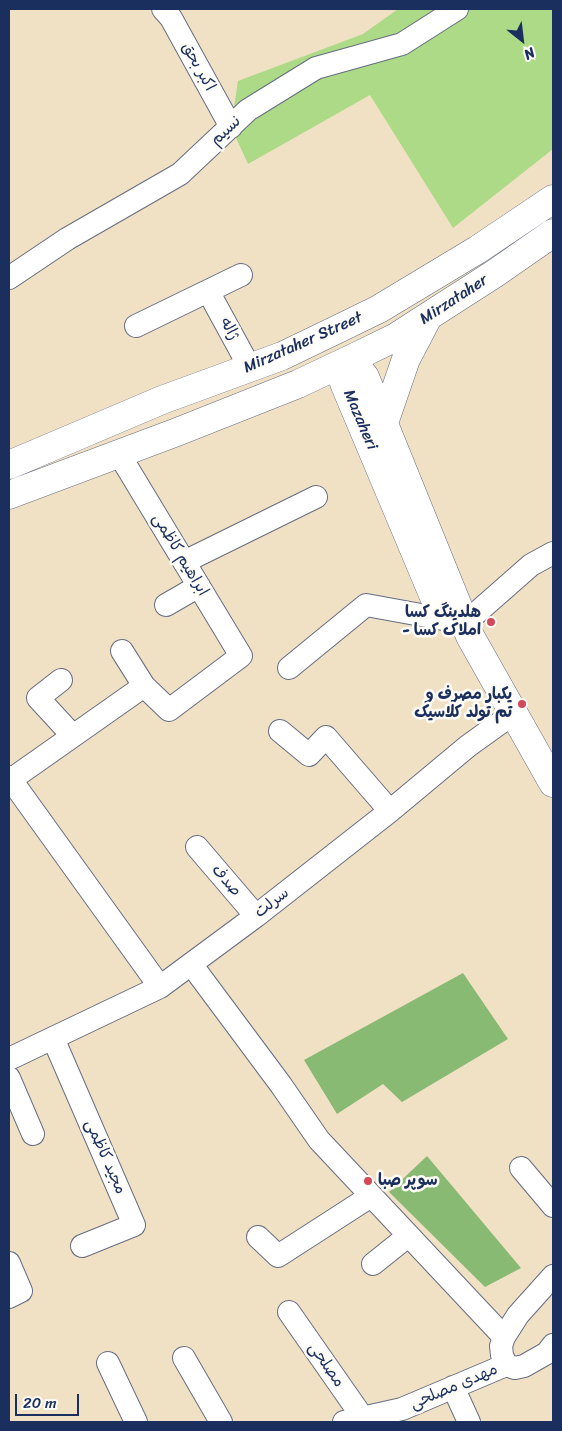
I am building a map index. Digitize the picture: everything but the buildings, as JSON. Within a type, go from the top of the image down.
[{"type":"main road","name":"Mirzataher Street","points":[[9,465],[162,400],[282,356],[379,309],[477,250],[553,199]]},
{"type":"main road","name":"Mirzataher","points":[[351,359],[396,337],[494,274],[553,233]]},
{"type":"main road","points":[[384,424],[406,359],[428,317]]},
{"type":"main road","points":[[336,330],[351,359]]},
{"type":"main road","name":"Mirzataher Street","points":[[9,495],[298,384],[351,359]]},
{"type":"main road","name":"Mazaheri","points":[[351,359],[344,383],[434,597],[464,623]]},
{"type":"main road","name":"Mazaheri","points":[[351,359],[365,377],[470,636],[553,783]]},
{"type":"main road","points":[[298,384],[320,390],[356,410]]},
{"type":"street","name":"نسیم","points":[[9,278],[67,239],[180,174],[248,110],[316,68],[402,44],[457,9]]},
{"type":"street","name":"اکبر بحق","points":[[173,12],[231,127]]},
{"type":"street","points":[[136,326],[241,275]]},
{"type":"street","name":"ژاله","points":[[208,291],[250,368]]},
{"type":"street","name":"ابراهیم کاظمی","points":[[119,454],[241,656],[169,710],[144,686]]},
{"type":"street","points":[[184,562],[316,497]]},
{"type":"street","points":[[289,668],[366,605],[464,623],[531,564],[553,553]]},
{"type":"street","points":[[166,605],[199,586]]},
{"type":"street","points":[[122,651],[144,686],[9,779],[160,987]]},
{"type":"street","points":[[61,680],[38,698],[73,736]]},
{"type":"street","name":"سرلت","points":[[9,1060],[160,987],[256,916],[390,811],[468,746],[514,713]]},
{"type":"street","points":[[280,731],[309,755],[326,737],[390,811]]},
{"type":"street","name":"صدف","points":[[197,847],[256,916]]},
{"type":"street","points":[[191,964],[281,1085],[318,1140],[504,1337]]},
{"type":"street","name":"مجید کاظمی","points":[[53,1038],[134,1225],[82,1246]]},
{"type":"street","points":[[9,1078],[33,1134]]},
{"type":"street","points":[[521,1168],[553,1206]]},
{"type":"street","points":[[258,1237],[278,1256],[371,1196]]},
{"type":"street","points":[[373,1264],[408,1236]]},
{"type":"street","points":[[9,1263],[21,1291],[9,1297]]},
{"type":"street","points":[[506,1365],[501,1346],[504,1337],[518,1315],[553,1276]]},
{"type":"street","name":"مصلحی","points":[[290,1312],[354,1420]]},
{"type":"street","name":"مهدی مصلحی","points":[[354,1420],[402,1408],[506,1365],[515,1368],[524,1366],[551,1353]]},
{"type":"street","points":[[184,1358],[221,1422]]},
{"type":"street","points":[[108,1363],[136,1422]]},
{"type":"street","points":[[453,1387],[469,1422]]},
{"type":"green space","points":[[398,9],[553,9],[553,149],[453,228],[370,95],[248,164],[231,127],[238,81],[363,34]]},
{"type":"green space","points":[[463,973],[508,1039],[402,1102],[383,1084],[337,1114],[304,1060]]},
{"type":"green space","points":[[427,1156],[521,1268],[485,1287],[389,1192]]},
{"type":"place","name":"هلدینگ کسا - املاک کسا","points":[[491,622]]},
{"type":"place","name":"یکبار مصرف و تم تولد کلاسیک","points":[[522,704]]},
{"type":"place","name":"سوپر صبا","points":[[368,1181]]}]
